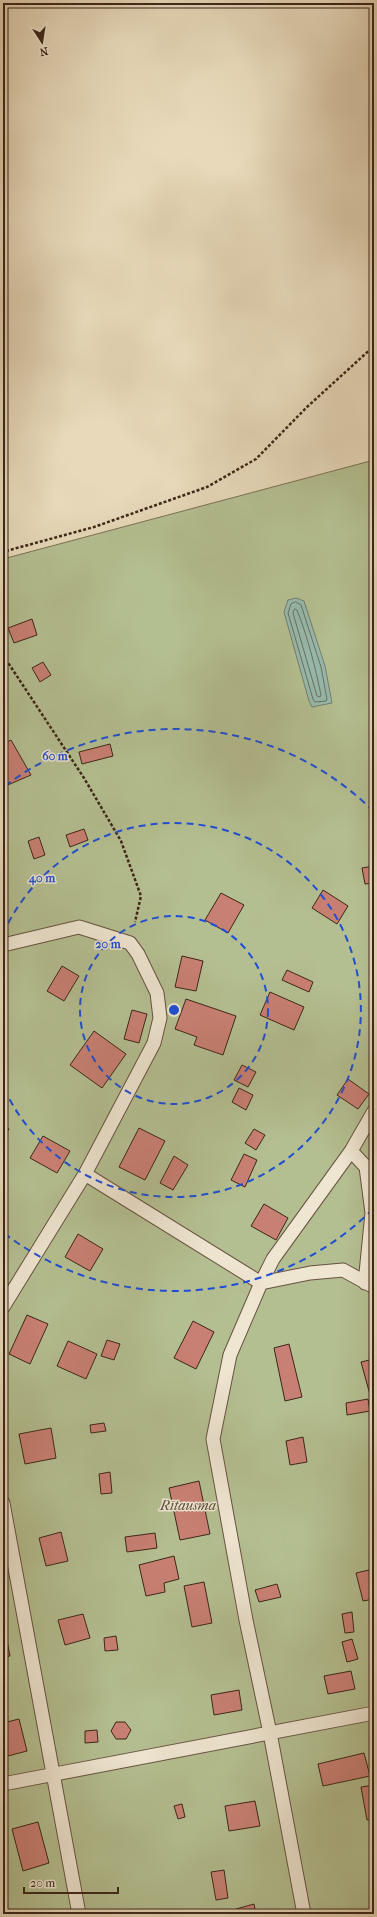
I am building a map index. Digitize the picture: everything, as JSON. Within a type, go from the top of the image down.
[{"type":"lane","points":[[3,944],[79,927],[130,943],[138,954],[157,993],[160,1018],[154,1043],[85,1174],[3,1307]]},
{"type":"lane","points":[[304,1914],[270,1733],[246,1620],[214,1439],[230,1354],[261,1283],[273,1259],[351,1151],[374,1112]]},
{"type":"lane","points":[[85,1174],[261,1283],[310,1273],[343,1270],[370,1285],[372,1213],[366,1167],[351,1151]]},
{"type":"lane","points":[[3,1504],[79,1914]]},
{"type":"lane","points":[[3,1784],[374,1713]]},
{"type":"path","points":[[3,556],[6,551],[94,527],[207,487],[256,459],[306,407],[374,346]]},
{"type":"path","points":[[3,655],[84,778],[121,841],[141,896],[130,943]]},
{"type":"green space","name":"Rītausma","points":[[374,460],[374,1914],[3,1914],[3,559]]},
{"type":"water","points":[[296,598],[304,601],[325,666],[332,703],[312,707],[309,701],[284,612],[288,600]]},
{"type":"building","points":[[32,619],[37,635],[14,643],[8,628]]},
{"type":"building","points":[[43,662],[51,675],[40,682],[32,668]]},
{"type":"building","points":[[11,740],[31,775],[3,787],[3,744]]},
{"type":"building","points":[[110,744],[113,756],[82,764],[79,752]]},
{"type":"building","points":[[84,829],[88,840],[70,847],[66,835]]},
{"type":"building","points":[[39,837],[45,855],[34,859],[28,841]]},
{"type":"building","points":[[374,866],[374,883],[365,884],[362,868]]},
{"type":"building","points":[[323,890],[348,906],[337,924],[312,908]]},
{"type":"building","points":[[221,893],[244,905],[228,933],[205,920]]},
{"type":"building","points":[[182,956],[203,961],[196,991],[175,987]]},
{"type":"building","points":[[62,966],[79,976],[64,1001],[47,991]]},
{"type":"building","points":[[287,970],[313,982],[309,992],[282,980]]},
{"type":"building","points":[[270,992],[304,1007],[294,1030],[260,1015]]},
{"type":"building","points":[[186,999],[236,1016],[223,1055],[194,1045],[197,1037],[175,1029]]},
{"type":"building","points":[[132,1010],[147,1014],[139,1043],[124,1039]]},
{"type":"building","points":[[94,1031],[126,1054],[102,1088],[70,1065]]},
{"type":"building","points":[[242,1065],[256,1072],[248,1087],[234,1080]]},
{"type":"building","points":[[348,1079],[369,1094],[358,1109],[337,1095]]},
{"type":"building","points":[[239,1088],[253,1095],[246,1110],[232,1102]]},
{"type":"building","points":[[3,1125],[9,1129],[3,1138]]},
{"type":"building","points":[[139,1128],[165,1141],[145,1180],[119,1167]]},
{"type":"building","points":[[254,1129],[265,1135],[256,1150],[245,1143]]},
{"type":"building","points":[[43,1136],[70,1151],[57,1173],[30,1158]]},
{"type":"building","points":[[244,1154],[257,1160],[245,1187],[231,1180]]},
{"type":"building","points":[[174,1156],[188,1165],[173,1190],[160,1183]]},
{"type":"building","points":[[264,1204],[288,1218],[276,1240],[251,1226]]},
{"type":"building","points":[[78,1234],[103,1249],[90,1271],[65,1257]]},
{"type":"building","points":[[27,1315],[48,1324],[30,1364],[9,1354]]},
{"type":"building","points":[[193,1321],[214,1332],[196,1369],[174,1358]]},
{"type":"building","points":[[107,1340],[120,1344],[114,1360],[101,1356]]},
{"type":"building","points":[[68,1341],[97,1354],[86,1379],[57,1366]]},
{"type":"building","points":[[289,1344],[302,1397],[285,1401],[274,1348]]},
{"type":"building","points":[[374,1359],[374,1402],[372,1402],[361,1362]]},
{"type":"building","points":[[368,1399],[370,1411],[347,1415],[346,1403]]},
{"type":"building","points":[[104,1423],[106,1431],[91,1433],[90,1425]]},
{"type":"building","points":[[51,1428],[56,1458],[25,1464],[19,1434]]},
{"type":"building","points":[[303,1437],[307,1462],[290,1465],[286,1441]]},
{"type":"building","points":[[110,1472],[112,1493],[101,1494],[99,1474]]},
{"type":"building","points":[[199,1481],[210,1534],[180,1540],[169,1488]]},
{"type":"building","points":[[61,1532],[68,1561],[46,1566],[39,1538]]},
{"type":"building","points":[[155,1533],[157,1548],[127,1552],[125,1537]]},
{"type":"building","points":[[174,1556],[179,1579],[164,1583],[165,1592],[146,1596],[139,1565]]},
{"type":"building","points":[[369,1570],[374,1589],[374,1599],[363,1601],[356,1573]]},
{"type":"building","points":[[204,1582],[212,1623],[192,1627],[184,1586]]},
{"type":"building","points":[[277,1584],[281,1597],[259,1602],[255,1590]]},
{"type":"building","points":[[352,1612],[354,1632],[345,1633],[342,1614]]},
{"type":"building","points":[[83,1614],[90,1638],[65,1645],[58,1620]]},
{"type":"building","points":[[3,1620],[10,1656],[3,1657]]},
{"type":"building","points":[[116,1636],[118,1650],[105,1651],[104,1638]]},
{"type":"building","points":[[352,1639],[358,1659],[347,1662],[342,1642]]},
{"type":"building","points":[[351,1671],[355,1689],[328,1694],[324,1676]]},
{"type":"building","points":[[239,1690],[242,1710],[214,1715],[211,1695]]},
{"type":"building","points":[[19,1719],[27,1751],[4,1757],[3,1723]]},
{"type":"building","points":[[116,1722],[125,1722],[131,1730],[126,1739],[116,1739],[111,1731]]},
{"type":"building","points":[[97,1730],[98,1742],[85,1743],[85,1731]]},
{"type":"building","points":[[364,1753],[370,1776],[323,1786],[318,1764]]},
{"type":"building","points":[[374,1785],[374,1819],[367,1820],[361,1787]]},
{"type":"building","points":[[255,1801],[260,1826],[229,1831],[225,1806]]},
{"type":"building","points":[[182,1804],[185,1817],[178,1819],[174,1806]]},
{"type":"building","points":[[38,1822],[49,1863],[23,1871],[12,1829]]},
{"type":"building","points":[[224,1870],[228,1898],[216,1900],[211,1872]]},
{"type":"building","points":[[254,1904],[256,1914],[238,1914],[236,1909]]}]
